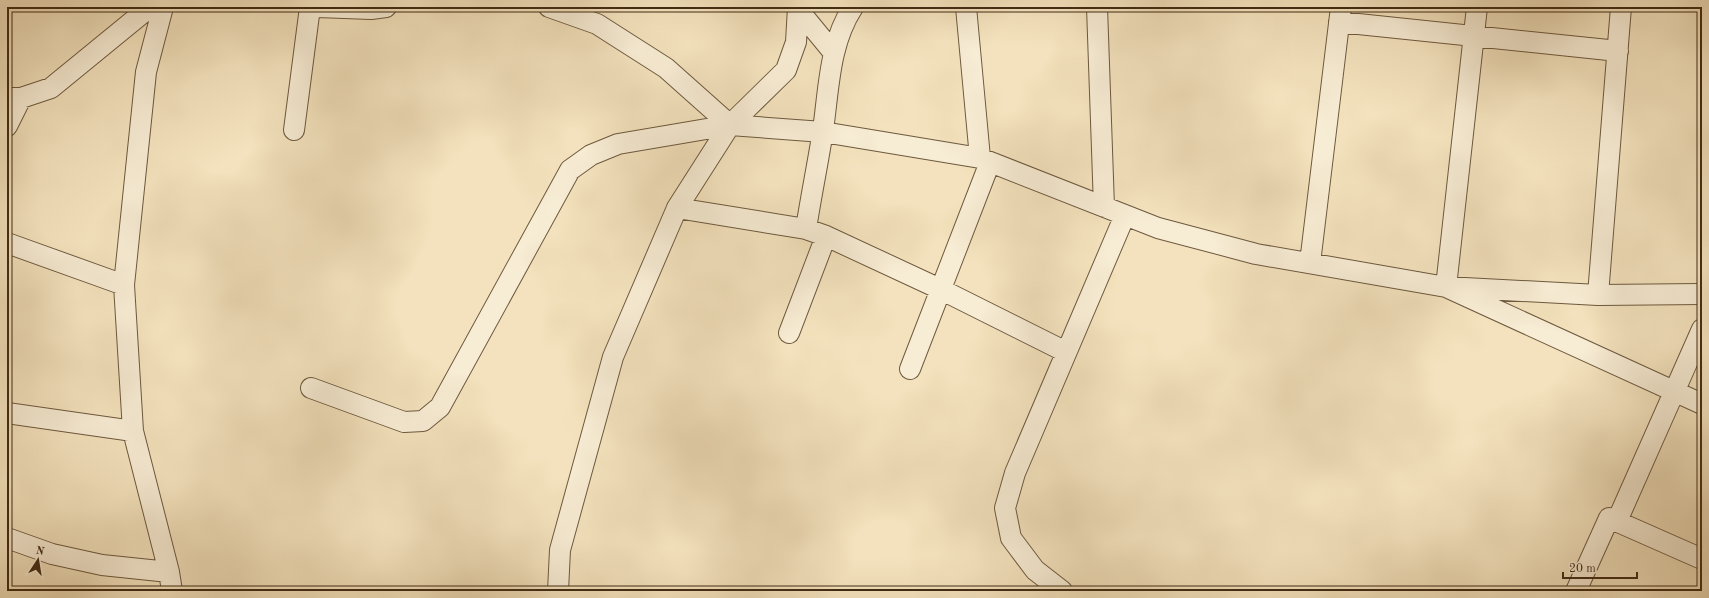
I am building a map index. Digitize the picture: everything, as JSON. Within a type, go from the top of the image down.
[{"type":"street","points":[[7,126],[14,98],[51,88],[150,7]]},
{"type":"street","points":[[7,538],[52,554],[102,564],[170,582],[133,430],[124,285],[146,72],[163,7]]},
{"type":"street","points":[[294,130],[310,7]]},
{"type":"street","points":[[317,7],[371,10],[386,7]]},
{"type":"street","points":[[549,7],[594,16],[666,68],[730,125]]},
{"type":"street","points":[[806,229],[823,132],[833,52],[843,22],[853,7]]},
{"type":"street","points":[[910,369],[940,289],[985,160],[966,7]]},
{"type":"street","points":[[1097,7],[1104,206]]},
{"type":"street","points":[[1446,287],[1477,7]]},
{"type":"street","points":[[1598,295],[1621,7]]},
{"type":"street","points":[[797,8],[833,52]]},
{"type":"street","points":[[558,591],[560,550],[613,357],[677,208],[730,125],[786,70],[796,42],[797,8]]},
{"type":"street","points":[[1310,263],[1340,14],[1474,36],[1618,51]]},
{"type":"street","points":[[311,388],[404,422],[423,421],[440,407],[570,170],[591,155],[618,144],[730,125],[823,132],[985,160],[1158,228],[1256,254],[1446,287],[1598,295],[1702,294]]},
{"type":"street","points":[[677,208],[806,229],[826,236],[940,289],[1066,352]]},
{"type":"street","points":[[1062,591],[1035,570],[1011,538],[1005,508],[1015,473],[1125,215]]},
{"type":"street","points":[[789,332],[826,236]]},
{"type":"street","points":[[7,243],[124,285]]},
{"type":"street","points":[[1446,287],[1702,404]]},
{"type":"street","points":[[1617,521],[1702,329]]},
{"type":"street","points":[[7,413],[133,430]]},
{"type":"street","points":[[1576,591],[1609,518],[1702,559]]}]
